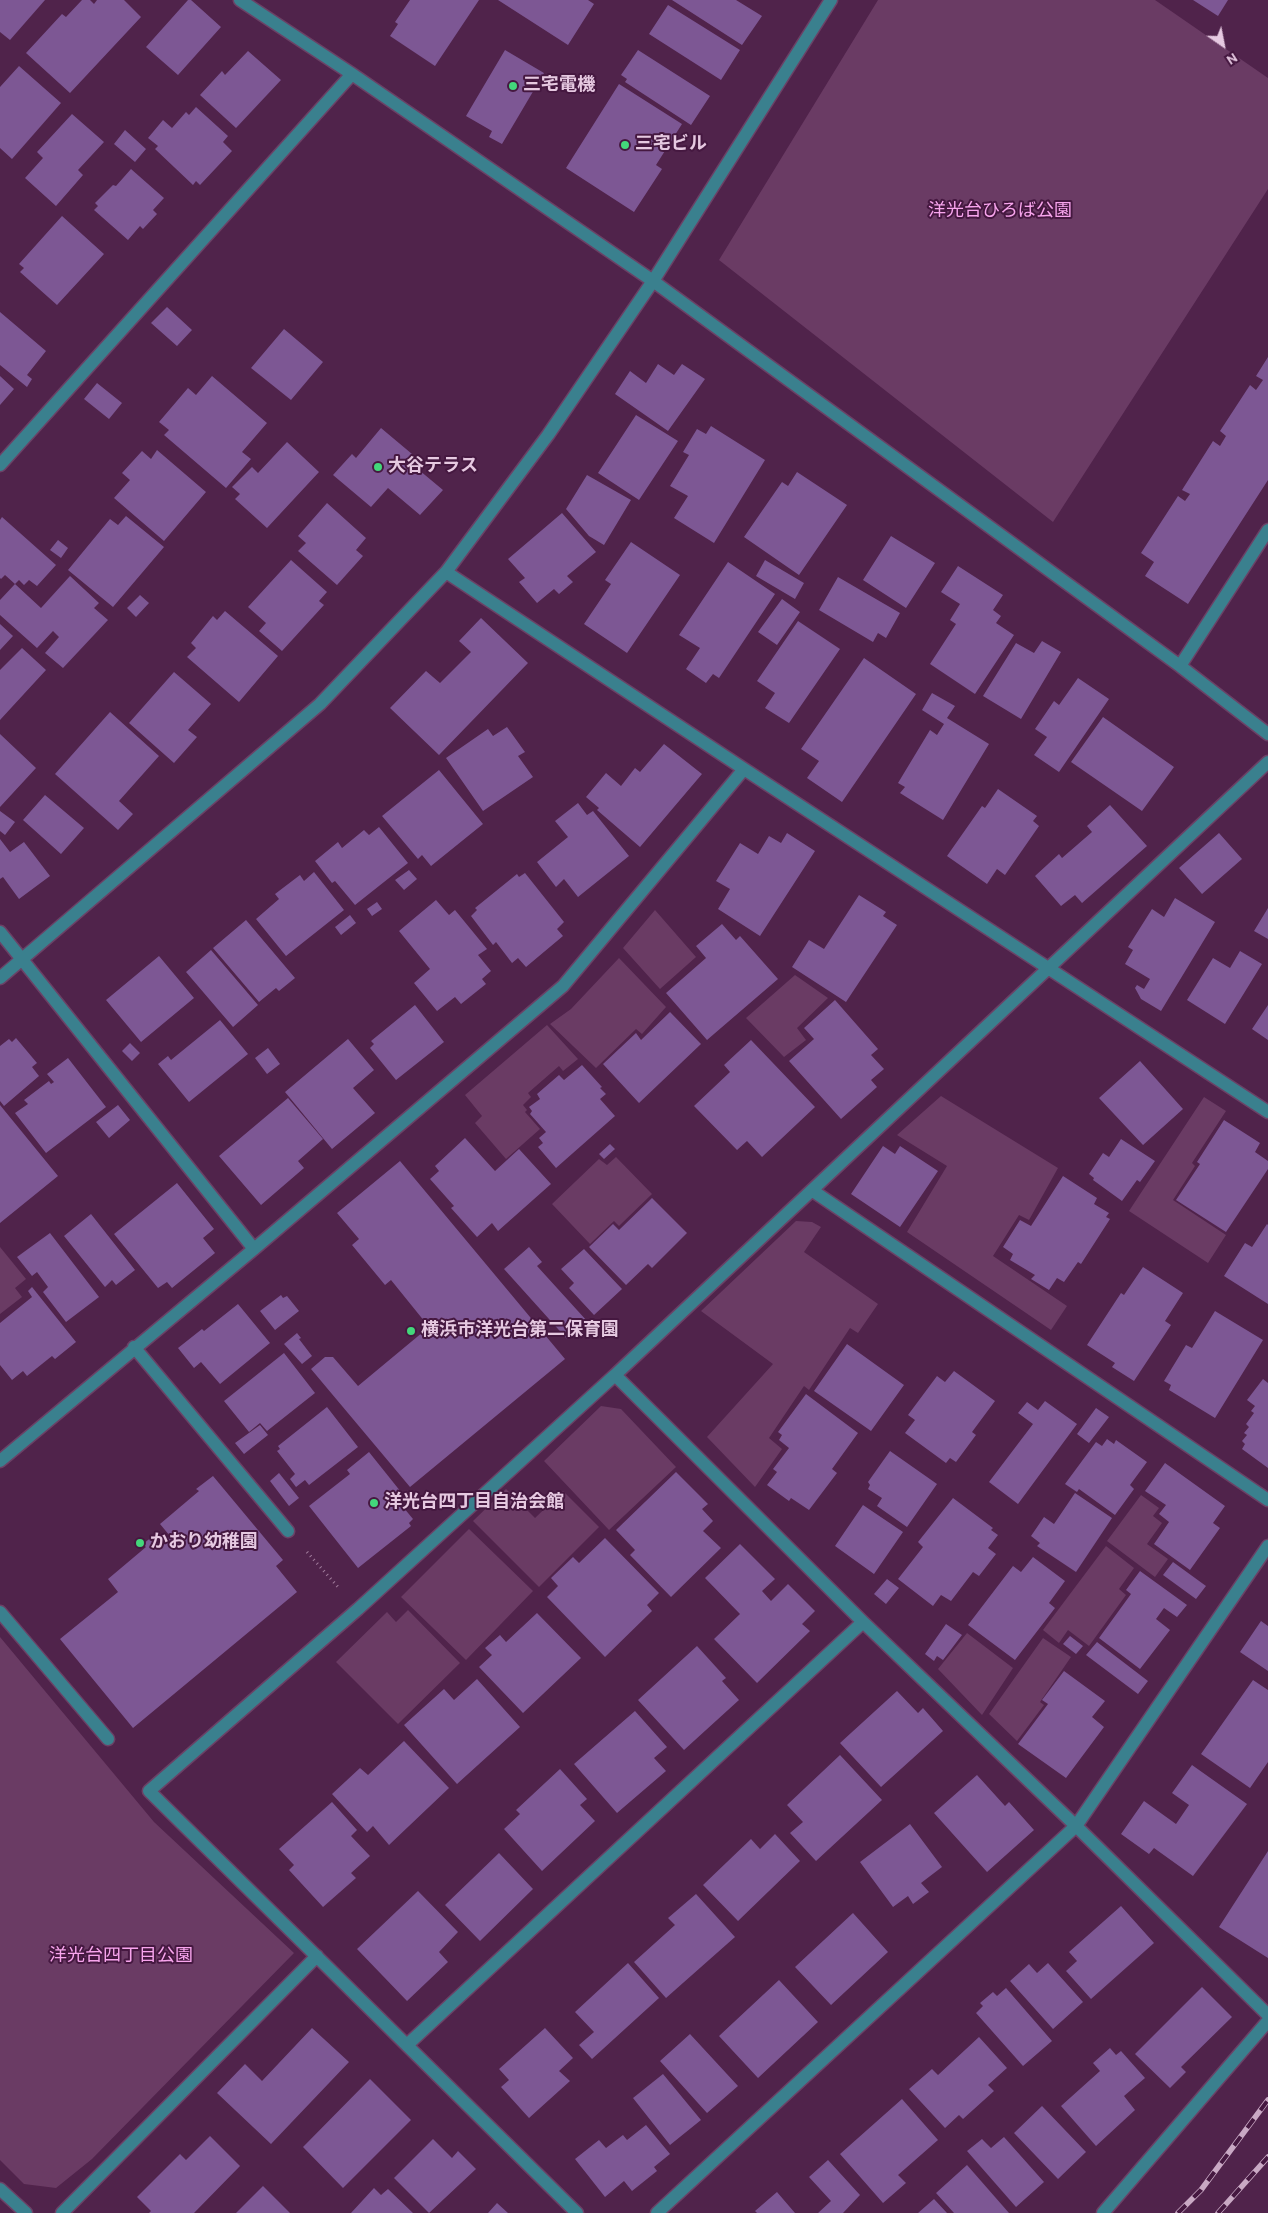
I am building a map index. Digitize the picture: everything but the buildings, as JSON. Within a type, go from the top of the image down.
[{"type":"street","points":[[240,0],[352,74],[653,281],[1180,666],[1268,734]]},
{"type":"street","points":[[0,978],[320,704],[446,572],[548,435],[653,281],[831,0]]},
{"type":"street","points":[[0,465],[352,74]]},
{"type":"street","points":[[1180,666],[1268,530]]},
{"type":"street","points":[[446,572],[1046,968],[1268,1112]]},
{"type":"street","points":[[577,2213],[149,1791],[358,1609],[615,1375],[813,1191],[1046,968],[1268,762]]},
{"type":"street","points":[[0,1461],[134,1347],[254,1249],[563,986],[744,769]]},
{"type":"street","points":[[0,932],[254,1249]]},
{"type":"street","points":[[813,1191],[1268,1500]]},
{"type":"street","points":[[134,1347],[288,1531]]},
{"type":"street","points":[[615,1375],[863,1622],[1076,1826],[1268,2015]]},
{"type":"street","points":[[656,2213],[1076,1826],[1268,1546]]},
{"type":"street","points":[[0,1612],[108,1739]]},
{"type":"street","points":[[407,2045],[863,1622]]},
{"type":"street","points":[[62,2213],[317,1956]]},
{"type":"street","points":[[1103,2213],[1268,2021]]},
{"type":"street","points":[[0,2189],[26,2213]]},
{"type":"path","points":[[288,1531],[358,1609]]},
{"type":"green space","name":"洋光台ひろば公園","points":[[878,0],[1155,0],[1268,78],[1268,189],[1053,522],[719,260]]},
{"type":"green space","points":[[655,910],[696,957],[660,989],[623,948]]},
{"type":"green space","points":[[619,958],[666,1007],[642,1034],[636,1029],[596,1068],[550,1024],[571,1009]]},
{"type":"green space","points":[[795,975],[828,998],[797,1028],[806,1040],[784,1057],[746,1018]]},
{"type":"green space","points":[[547,1025],[578,1059],[563,1071],[559,1066],[528,1093],[531,1097],[523,1105],[527,1110],[525,1112],[540,1129],[506,1159],[475,1123],[482,1116],[465,1095]]},
{"type":"green space","points":[[941,1096],[1058,1168],[1029,1220],[1019,1215],[993,1256],[1067,1306],[1051,1330],[907,1232],[947,1166],[897,1135]]},
{"type":"green space","points":[[1204,1097],[1226,1111],[1192,1163],[1195,1166],[1173,1200],[1226,1235],[1208,1263],[1129,1211]]},
{"type":"green space","points":[[616,1157],[652,1194],[619,1226],[614,1221],[590,1244],[552,1204],[599,1159],[607,1165]]},
{"type":"green space","points":[[796,1221],[812,1222],[821,1227],[804,1252],[878,1304],[858,1333],[850,1328],[809,1390],[804,1386],[769,1438],[782,1449],[755,1487],[707,1437],[773,1364],[701,1311]]},
{"type":"green space","points":[[0,1247],[26,1279],[15,1288],[22,1297],[0,1314]]},
{"type":"green space","points":[[601,1406],[621,1409],[676,1467],[609,1530],[544,1461]]},
{"type":"green space","points":[[506,1489],[535,1518],[563,1491],[599,1527],[539,1587],[473,1521]]},
{"type":"green space","points":[[1141,1495],[1159,1508],[1153,1516],[1162,1523],[1147,1544],[1168,1559],[1155,1577],[1107,1541]]},
{"type":"green space","points":[[469,1529],[533,1591],[466,1660],[401,1597]]},
{"type":"green space","points":[[1106,1546],[1134,1568],[1119,1589],[1126,1595],[1089,1646],[1068,1630],[1059,1643],[1043,1630]]},
{"type":"green space","points":[[408,1610],[460,1663],[398,1724],[336,1662],[387,1612],[396,1622]]},
{"type":"green space","points":[[967,1633],[1013,1668],[982,1715],[938,1669]]},
{"type":"green space","name":"洋光台四丁目公園","points":[[0,1637],[154,1822],[294,1953],[92,2159],[56,2188],[24,2184],[0,2160]]},
{"type":"green space","points":[[1043,1638],[1071,1657],[1040,1702],[1044,1705],[1017,1741],[989,1714]]},
{"type":"railway","points":[[1178,2213],[1201,2190],[1268,2100]]},
{"type":"railway","points":[[1218,2213],[1268,2157]]},
{"type":"place","name":"三宅電機","points":[[513,86]]},
{"type":"place","name":"三宅ビル","points":[[625,145]]},
{"type":"place","name":"大谷テラス","points":[[378,467]]},
{"type":"place","name":"横浜市洋光台第二保育園","points":[[411,1331]]},
{"type":"place","name":"洋光台四丁目自治会館","points":[[374,1503]]},
{"type":"place","name":"かおり幼稚園","points":[[140,1543]]}]
